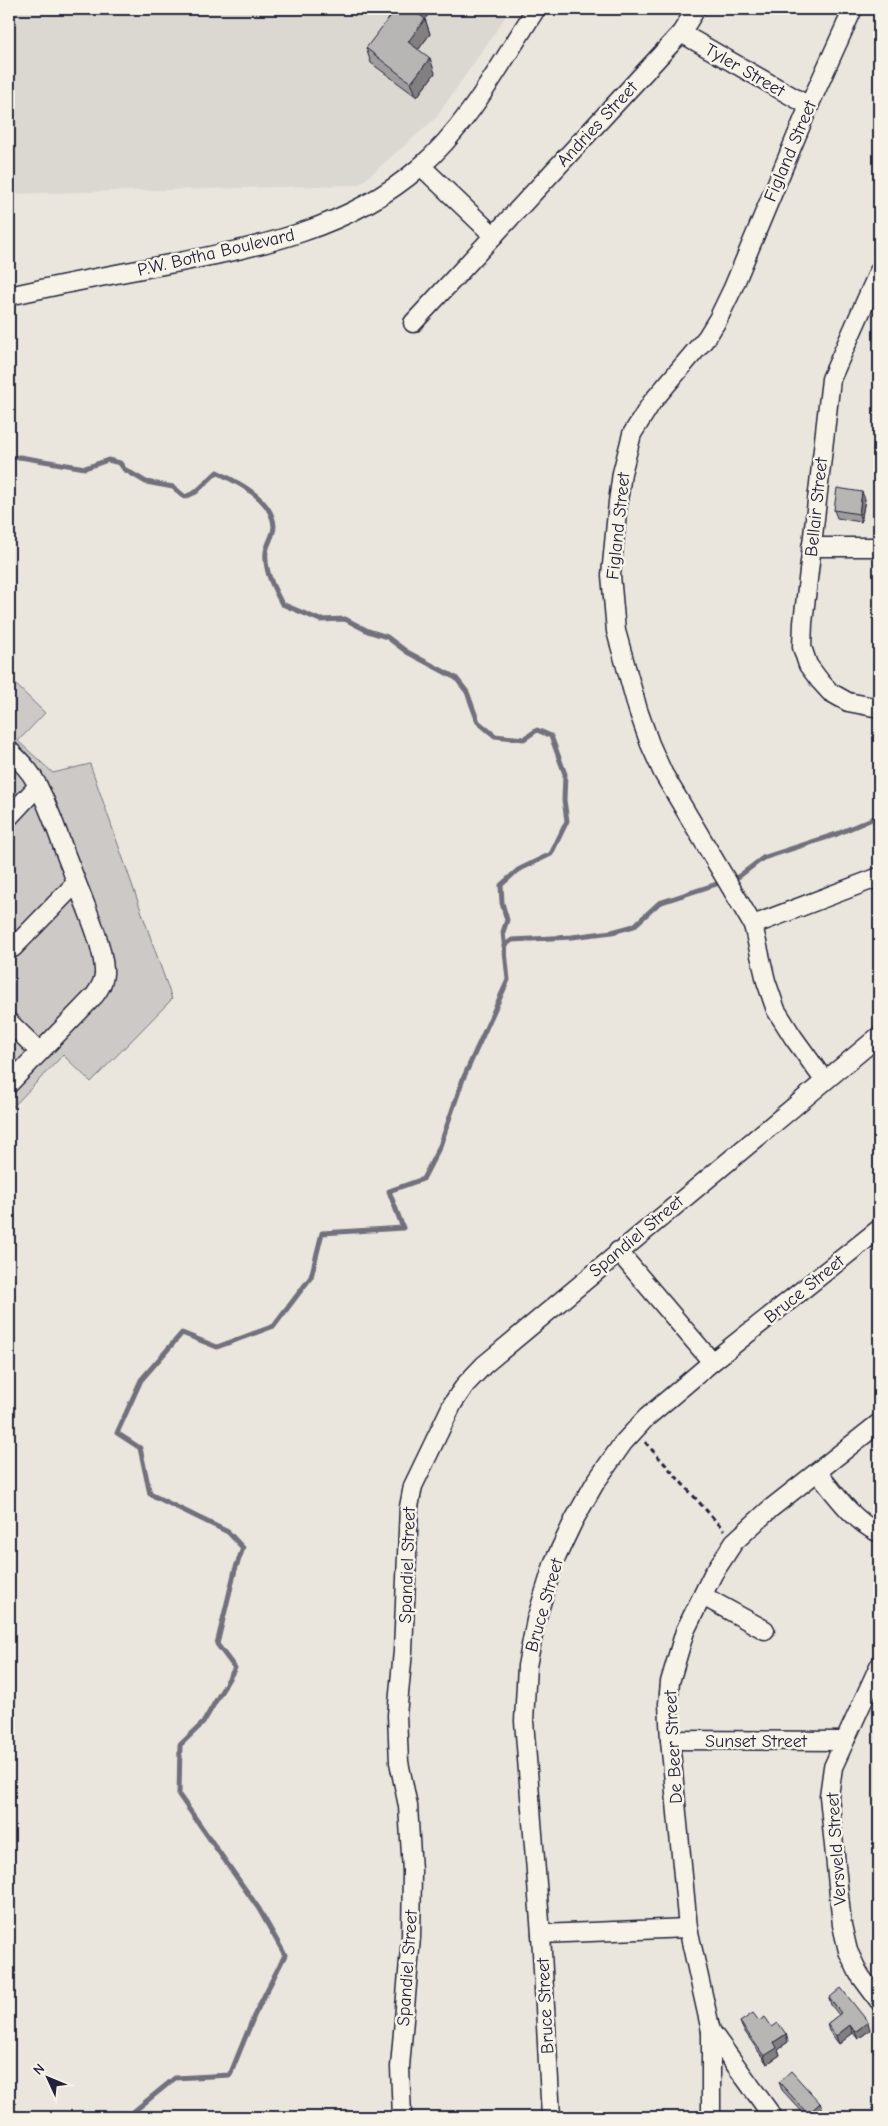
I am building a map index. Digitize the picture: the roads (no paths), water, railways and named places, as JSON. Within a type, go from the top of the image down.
[{"type":"street","name":"P.W. Botha Boulevard","points":[[9,296],[243,250],[312,230],[349,214],[421,166],[464,118],[536,9]]},
{"type":"street","name":"Andries Street","points":[[413,323],[681,34],[696,9]]},
{"type":"street","name":"Figland Street","points":[[824,1080],[776,1010],[766,981],[752,925],[663,773],[650,744],[638,710],[616,631],[611,575],[612,547],[622,473],[632,434],[652,402],[707,337],[718,319],[733,288],[809,106],[853,9]]},
{"type":"street","name":"Tyler Street","points":[[681,34],[809,106]]},
{"type":"street","points":[[421,166],[494,236]]},
{"type":"street","name":"Bellair Street","points":[[879,271],[831,379],[811,547],[802,647],[808,665],[830,692],[848,702],[879,708]]},
{"type":"street","points":[[811,547],[879,548]]},
{"type":"street","points":[[9,750],[20,761],[38,786],[76,883],[103,960],[104,973],[102,984],[96,996],[9,1084]]},
{"type":"street","points":[[9,817],[38,786]]},
{"type":"street","points":[[752,925],[879,877]]},
{"type":"street","points":[[13,948],[76,883]]},
{"type":"street","points":[[9,1022],[40,1052]]},
{"type":"street","name":"Spandiel Street","points":[[402,2117],[401,2044],[411,1937],[412,1871],[408,1806],[399,1762],[397,1715],[404,1651],[410,1498],[413,1486],[454,1403],[466,1384],[484,1365],[511,1340],[879,1036]]},
{"type":"street","name":"Bruce Street","points":[[551,2117],[541,1934],[524,1721],[527,1666],[536,1620],[554,1562],[595,1482],[623,1443],[635,1430],[712,1362],[879,1229]]},
{"type":"street","points":[[618,1251],[712,1362]]},
{"type":"street","name":"De Beer Street","points":[[711,2032],[688,1928],[670,1740],[668,1704],[670,1682],[685,1631],[722,1557],[734,1542],[770,1510],[818,1474],[879,1423]]},
{"type":"street","points":[[818,1474],[866,1527],[877,1532]]},
{"type":"street","points":[[702,1596],[765,1630]]},
{"type":"street","name":"Versveld Street","points":[[879,1666],[843,1741],[833,1767],[829,1796],[842,1925],[848,1951],[859,1974],[879,2002]]},
{"type":"street","name":"Sunset Street","points":[[670,1740],[843,1741]]},
{"type":"street","points":[[541,1934],[688,1928]]},
{"type":"street","points":[[711,2032],[711,2117]]},
{"type":"street","points":[[711,2032],[773,2117]]},
{"type":"waterway","points":[[9,458],[20,457],[85,468],[108,460],[120,463],[124,469],[146,482],[173,487],[185,497],[196,492],[217,472],[234,481],[261,500],[272,516],[274,529],[266,552],[266,559],[268,572],[282,604],[320,620],[345,619],[368,631],[387,637],[407,652],[456,678],[467,692],[478,722],[495,736],[524,739],[537,730],[551,736],[565,774],[564,800],[567,821],[551,854],[518,870],[501,885],[502,903],[507,920],[503,932],[508,980],[463,1079],[440,1146],[423,1179],[389,1191],[403,1228],[322,1233],[311,1277],[274,1326],[217,1347],[182,1333],[141,1380],[117,1433],[140,1448],[150,1494],[228,1532],[243,1548],[235,1570],[217,1644],[235,1668],[203,1723],[180,1745],[179,1795],[259,1909],[285,1955],[254,2016],[230,2075],[175,2078],[127,2117]]},
{"type":"waterway","points":[[504,946],[512,940],[572,937],[612,932],[634,926],[659,903],[738,877],[763,858],[837,834],[879,816]]}]
